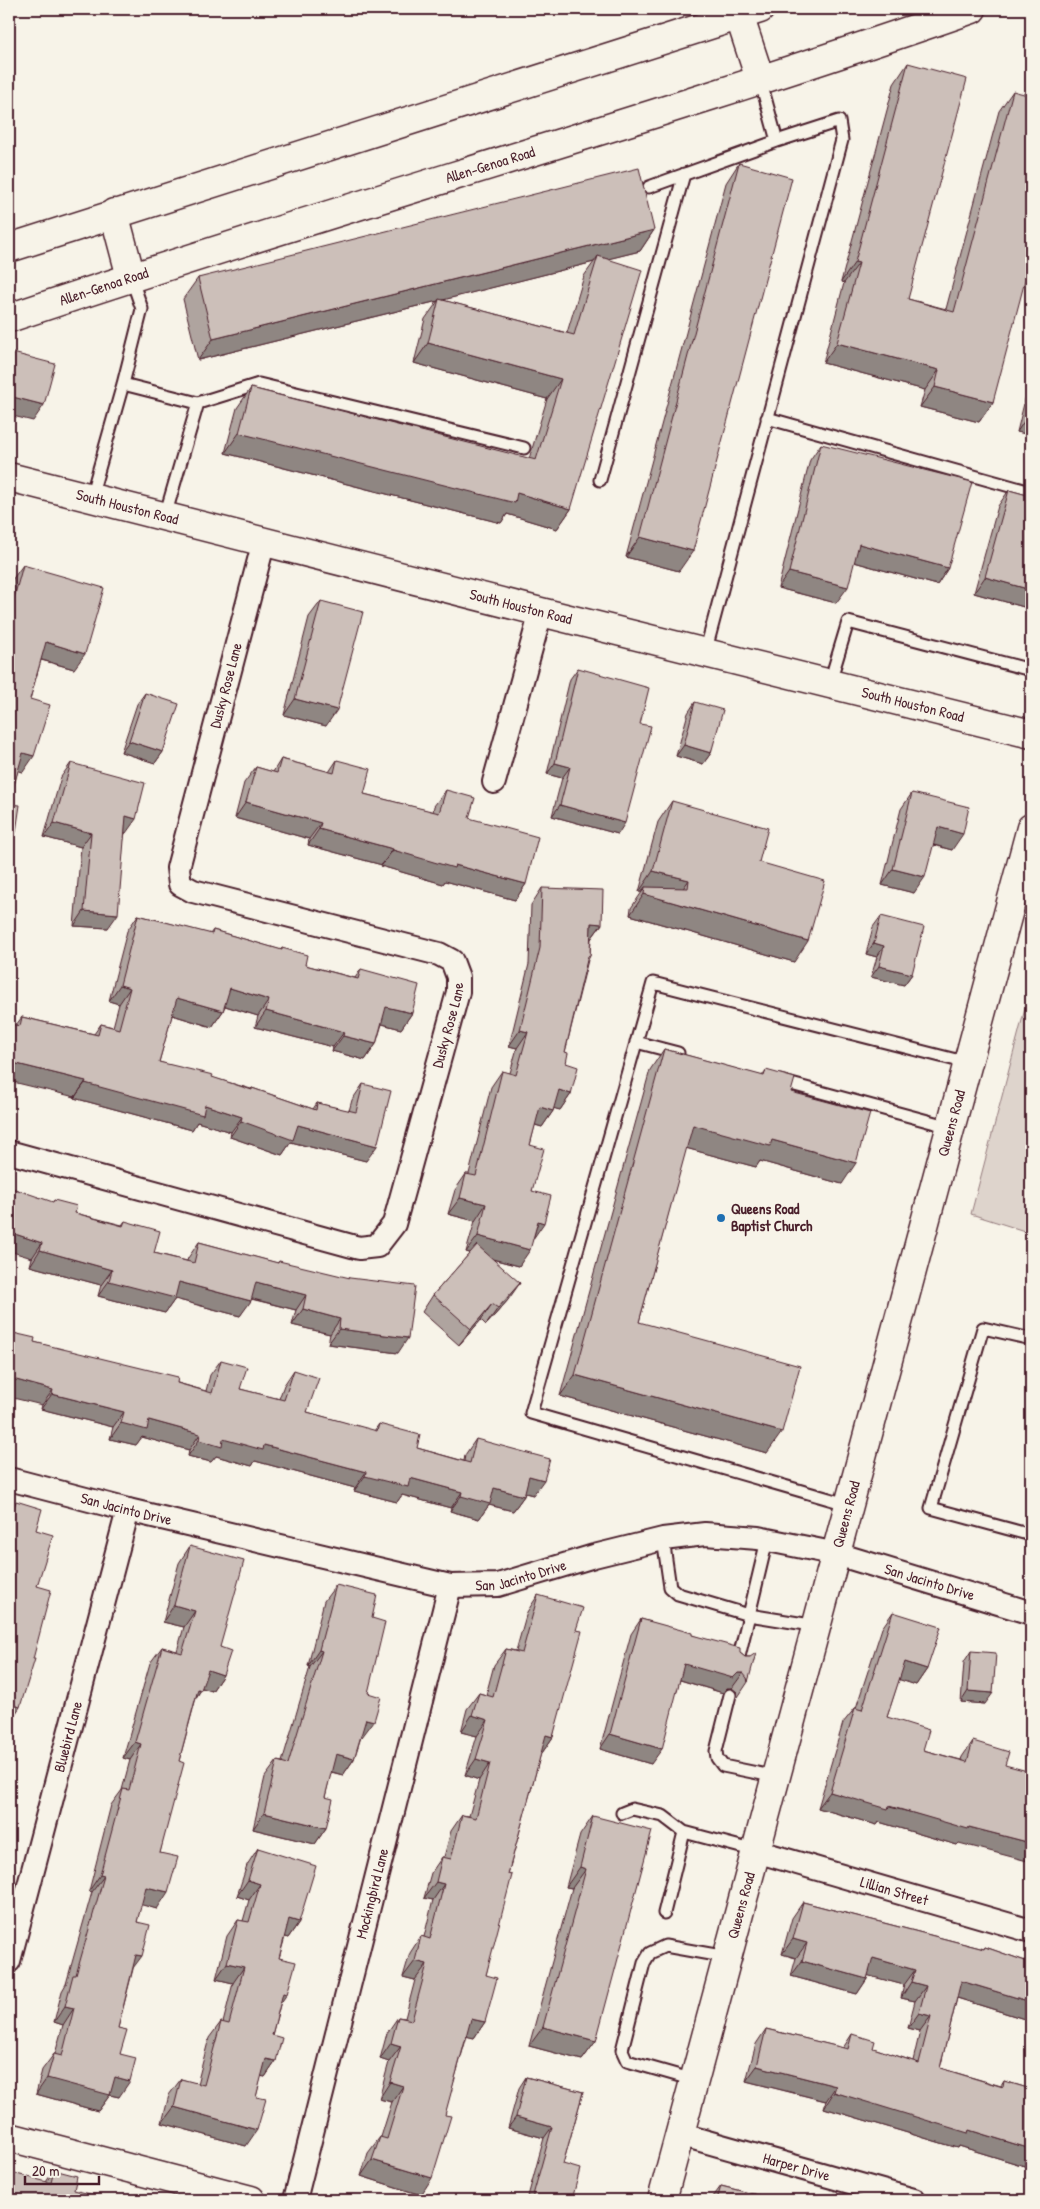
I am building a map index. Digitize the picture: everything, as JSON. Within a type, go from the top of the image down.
[{"type":"street","name":"Allen-Genoa Road","points":[[9,318],[131,277],[760,79],[972,9]]},
{"type":"street","points":[[9,248],[750,12],[760,79]]},
{"type":"street","points":[[114,213],[131,277]]},
{"type":"street","name":"South Houston Road","points":[[9,477],[829,685],[1031,734]]},
{"type":"street","name":"Dusky Rose Lane","points":[[9,1152],[359,1248],[377,1246],[394,1224],[458,992],[458,977],[452,961],[439,954],[193,891],[180,884],[178,868],[264,541]]},
{"type":"street","points":[[494,782],[541,612]]},
{"type":"street","name":"Queens Road","points":[[662,2200],[952,1128],[1031,828]]},
{"type":"street","name":"San Jacinto Drive","points":[[9,1479],[128,1510],[450,1586],[498,1585],[594,1556],[663,1539],[705,1534],[767,1540],[837,1554],[1031,1614]]},
{"type":"street","name":"Bluebird Lane","points":[[9,1962],[128,1510]]},
{"type":"street","name":"Mockingbird Lane","points":[[295,2200],[450,1586]]},
{"type":"street","name":"Lillian Street","points":[[756,1852],[1031,1931]]},
{"type":"street","name":"Harper Drive","points":[[679,2134],[914,2200]]},
{"type":"street","points":[[9,2137],[251,2200]]},
{"type":"lane","points":[[760,79],[777,141]]},
{"type":"lane","points":[[649,187],[839,121],[842,140],[705,653]]},
{"type":"lane","points":[[600,480],[684,174]]},
{"type":"lane","points":[[91,497],[142,309],[131,277]]},
{"type":"lane","points":[[123,384],[198,403],[259,384],[524,448]]},
{"type":"lane","points":[[165,516],[198,403]]},
{"type":"lane","points":[[767,418],[1031,492]]},
{"type":"lane","points":[[829,685],[848,622],[1031,670]]},
{"type":"lane","points":[[850,1506],[531,1413],[652,983],[969,1064]]},
{"type":"lane","points":[[636,1042],[694,1057]]},
{"type":"lane","points":[[770,1078],[952,1128]]},
{"type":"lane","points":[[1031,1339],[983,1328],[931,1508],[1031,1535]]},
{"type":"lane","points":[[663,1539],[670,1587],[678,1594],[749,1615],[817,1626]]},
{"type":"lane","points":[[737,1665],[767,1540]]},
{"type":"lane","points":[[730,1695],[716,1752],[717,1758],[723,1766],[776,1777]]},
{"type":"lane","points":[[622,1812],[632,1809],[663,1816],[684,1832],[756,1852]]},
{"type":"lane","points":[[664,1913],[684,1832]]},
{"type":"lane","points":[[694,2080],[628,2062],[622,2050],[644,1963],[650,1953],[665,1946],[728,1957]]},
{"type":"shaded area","points":[[1031,986],[1031,1233],[971,1214]]},
{"type":"building","points":[[908,63],[967,79],[908,299],[954,312],[1013,91],[1031,96],[1031,258],[993,402],[935,387],[939,370],[837,343],[859,263],[855,262]]},
{"type":"building","points":[[739,163],[792,178],[693,551],[640,537]]},
{"type":"building","points":[[639,168],[654,230],[213,339],[198,278]]},
{"type":"building","points":[[598,256],[642,270],[571,509],[517,493],[515,503],[239,433],[251,388],[536,460],[561,379],[428,343],[439,299],[574,335]]},
{"type":"building","points":[[9,352],[55,364],[44,405],[9,396]]},
{"type":"building","points":[[1031,403],[1031,416],[1028,415]]},
{"type":"building","points":[[821,444],[972,482],[948,568],[859,544],[848,587],[789,572]]},
{"type":"building","points":[[1009,490],[1031,496],[1031,590],[985,577]]},
{"type":"building","points":[[23,565],[104,588],[85,654],[46,642],[30,699],[50,705],[34,756],[23,753],[9,803],[9,616]]},
{"type":"building","points":[[321,601],[363,612],[337,710],[295,699]]},
{"type":"building","points":[[578,668],[649,688],[640,724],[651,726],[625,823],[560,805],[570,767],[555,763]]},
{"type":"building","points":[[145,693],[179,704],[163,752],[129,741]]},
{"type":"building","points":[[695,702],[723,710],[711,753],[684,745]]},
{"type":"building","points":[[281,759],[334,773],[337,760],[371,769],[364,794],[439,813],[446,790],[475,798],[469,818],[538,837],[526,884],[455,865],[454,868],[319,829],[321,823],[246,802],[256,767],[277,773]]},
{"type":"building","points":[[71,763],[145,783],[136,819],[126,816],[118,914],[84,911],[91,833],[54,823]]},
{"type":"building","points":[[912,793],[969,807],[963,834],[938,827],[925,877],[893,869]]},
{"type":"building","points":[[672,801],[768,828],[759,862],[825,881],[808,941],[644,894],[645,887],[688,888],[689,880],[653,871]]},
{"type":"building","points":[[9,804],[20,805],[16,832],[9,831]]},
{"type":"building","points":[[542,888],[603,890],[602,924],[591,923],[590,956],[588,956],[565,1052],[568,1053],[566,1063],[578,1067],[571,1094],[559,1090],[553,1111],[540,1107],[530,1145],[544,1149],[532,1191],[551,1196],[544,1223],[538,1221],[530,1250],[478,1236],[486,1204],[460,1198],[466,1174],[476,1176],[502,1071],[516,1075],[528,1032],[520,1030],[540,948]]},
{"type":"building","points":[[138,915],[212,934],[213,930],[282,950],[282,948],[307,955],[305,965],[358,979],[361,969],[419,985],[412,1013],[386,1007],[376,1044],[343,1036],[344,1032],[266,1011],[269,1000],[230,988],[223,1011],[177,998],[159,1062],[213,1075],[212,1077],[252,1090],[252,1088],[316,1110],[317,1103],[356,1112],[363,1084],[391,1091],[377,1146],[298,1125],[293,1140],[241,1121],[242,1117],[205,1105],[203,1115],[85,1083],[86,1081],[9,1062],[9,1024],[20,1026],[22,1017],[98,1035],[101,1024],[119,1029],[130,988],[120,985]]},
{"type":"building","points":[[881,916],[924,927],[912,974],[879,966],[884,946],[874,943]]},
{"type":"building","points":[[664,1049],[764,1076],[766,1070],[795,1078],[791,1092],[870,1113],[856,1163],[772,1140],[770,1146],[693,1125],[639,1322],[800,1366],[782,1432],[575,1375]]},
{"type":"building","points":[[9,1187],[53,1202],[54,1200],[77,1206],[75,1213],[123,1226],[125,1221],[160,1231],[154,1253],[194,1263],[199,1242],[278,1263],[279,1261],[350,1278],[415,1286],[408,1338],[339,1329],[340,1319],[303,1309],[306,1295],[256,1282],[251,1301],[179,1282],[175,1298],[109,1281],[112,1270],[40,1250],[42,1243],[9,1232]]},
{"type":"building","points":[[477,1245],[520,1283],[498,1308],[492,1304],[471,1329],[433,1295]]},
{"type":"building","points":[[9,1332],[35,1338],[34,1342],[178,1377],[177,1383],[212,1393],[221,1360],[247,1367],[240,1389],[284,1400],[294,1370],[319,1378],[307,1412],[377,1431],[379,1424],[420,1435],[417,1448],[470,1463],[476,1439],[550,1459],[544,1480],[529,1476],[524,1496],[494,1488],[490,1504],[461,1496],[462,1492],[410,1478],[408,1487],[365,1476],[366,1472],[264,1445],[263,1450],[223,1439],[222,1447],[199,1440],[200,1434],[149,1420],[147,1430],[121,1423],[124,1412],[52,1394],[53,1390],[9,1378]]},
{"type":"building","points":[[16,1501],[42,1509],[36,1530],[53,1535],[37,1586],[51,1590],[33,1659],[35,1659],[20,1707],[9,1703],[9,1519]]},
{"type":"building","points":[[190,1546],[244,1561],[220,1647],[231,1651],[223,1675],[208,1670],[201,1690],[198,1689],[179,1761],[184,1763],[160,1853],[178,1857],[168,1892],[146,1887],[137,1922],[150,1925],[142,1956],[136,1955],[118,2028],[127,2030],[120,2054],[136,2058],[130,2081],[115,2077],[110,2095],[47,2078],[54,2054],[62,2056],[74,2008],[65,2006],[73,1975],[76,1975],[104,1876],[100,1875],[123,1789],[129,1790],[141,1744],[135,1742],[162,1647],[182,1653],[195,1611],[174,1605]]},
{"type":"building","points":[[336,1585],[377,1595],[372,1618],[385,1622],[368,1693],[381,1697],[374,1721],[366,1719],[354,1759],[336,1754],[325,1797],[333,1799],[326,1828],[264,1813],[277,1761],[288,1764],[322,1651],[319,1650]]},
{"type":"building","points":[[538,1595],[583,1608],[576,1630],[582,1631],[553,1737],[546,1735],[508,1874],[512,1875],[486,1975],[497,1978],[485,2022],[471,2019],[445,2115],[451,2116],[432,2178],[372,2160],[380,2137],[387,2139],[403,2086],[390,2082],[401,2046],[391,2043],[398,2017],[412,2020],[427,1964],[415,1961],[421,1936],[430,1939],[444,1884],[436,1882],[442,1857],[451,1859],[462,1815],[476,1818],[490,1763],[476,1759],[488,1720],[472,1715],[479,1693],[493,1697],[506,1649],[522,1653]]},
{"type":"building","points":[[893,1612],[941,1627],[927,1669],[905,1662],[887,1717],[929,1730],[923,1750],[967,1762],[973,1741],[1009,1752],[1005,1765],[1031,1772],[1031,1843],[969,1827],[968,1829],[889,1806],[888,1809],[830,1792],[855,1708],[862,1710]]},
{"type":"building","points":[[641,1619],[740,1648],[740,1653],[745,1657],[750,1657],[756,1653],[748,1682],[743,1673],[738,1673],[733,1678],[684,1664],[662,1749],[610,1734]]},
{"type":"building","points":[[971,1651],[996,1653],[993,1693],[968,1691]]},
{"type":"building","points":[[9,1747],[12,1748],[9,1759]]},
{"type":"building","points":[[593,1816],[652,1831],[596,2041],[543,2027],[586,1869],[580,1867]]},
{"type":"building","points":[[258,1848],[316,1866],[299,1922],[289,1919],[279,1958],[296,1962],[287,1994],[283,1993],[272,2035],[282,2038],[276,2061],[266,2059],[256,2097],[266,2099],[257,2130],[174,2107],[181,2079],[204,2085],[221,2022],[229,2024],[244,1967],[227,1963],[238,1920],[249,1922],[260,1884],[248,1880]]},
{"type":"building","points":[[803,1902],[984,1949],[985,1947],[1031,1963],[1031,2002],[961,1981],[940,2068],[1003,2087],[1004,2081],[1031,2089],[1031,2149],[969,2130],[968,2133],[834,2092],[836,2086],[757,2066],[766,2029],[848,2049],[852,2034],[875,2041],[873,2048],[919,2063],[931,2016],[919,2013],[926,1986],[911,1982],[915,1970],[873,1958],[867,1979],[802,1961],[807,1943],[793,1939]]},
{"type":"building","points":[[526,2077],[583,2092],[563,2164],[580,2169],[572,2200],[532,2199],[552,2127],[516,2117]]},
{"type":"building","points":[[54,2170],[77,2176],[74,2190],[114,2200],[9,2200],[9,2172],[51,2183]]},
{"type":"building","points":[[721,2186],[777,2200],[717,2200]]},
{"type":"place","name":"Queens Road Baptist Church","points":[[721,1218]]}]
